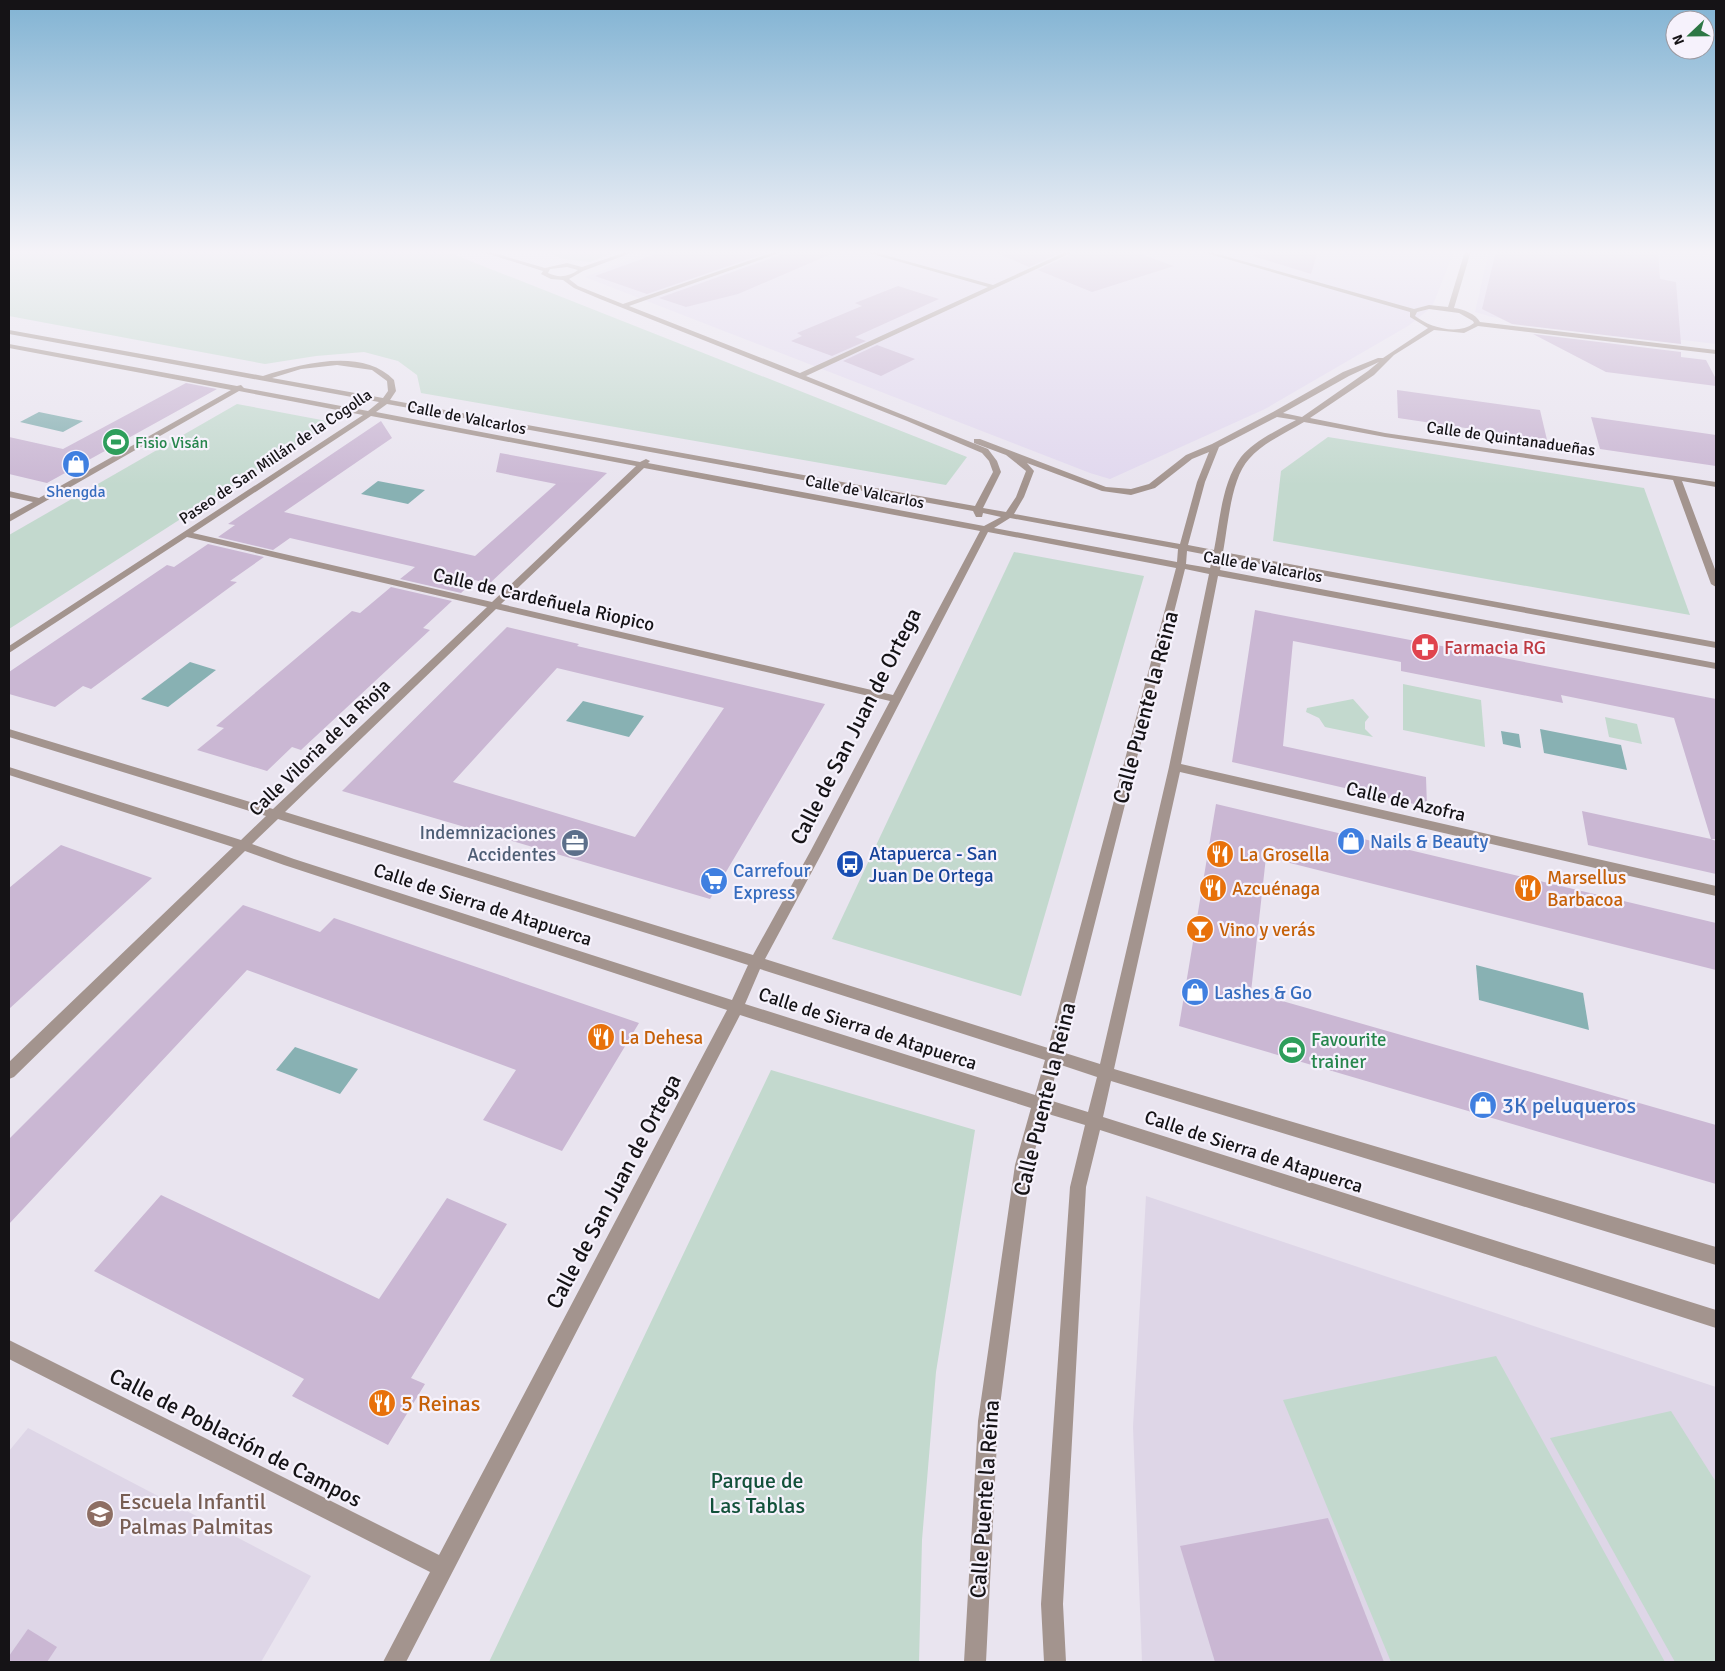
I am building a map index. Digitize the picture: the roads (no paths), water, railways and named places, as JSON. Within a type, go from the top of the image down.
[{"type":"street","points":[[681,329],[910,419],[985,451],[993,461],[996,472],[977,510],[985,529],[1008,516],[1020,497],[1030,471],[1023,463],[1009,453]]},
{"type":"street","points":[[800,376],[903,329]]},
{"type":"street","points":[[910,419],[1105,489],[1132,492],[1152,486],[1189,457],[1215,446],[1276,414],[1346,374],[1392,354],[1431,329]]},
{"type":"street","points":[[1447,329],[1470,329]]},
{"type":"street","points":[[1520,329],[1716,352]]},
{"type":"street","name":"Calle de Valcarlos","points":[[9,332],[1716,645]]},
{"type":"street","points":[[9,352],[40,338]]},
{"type":"street","name":"Calle de Valcarlos","points":[[9,346],[1716,666]]},
{"type":"street","name":"Calle Puente la Reina","points":[[1055,1662],[1052,1604],[1078,1187],[1106,1073],[1175,767],[1233,480],[1245,458],[1267,440],[1302,420],[1371,373],[1392,354]]},
{"type":"street","name":"Paseo de San Millán de la Cogolla","points":[[9,520],[238,388],[300,367],[337,363],[374,368],[390,380],[392,392],[385,401],[369,414],[9,650]]},
{"type":"street","name":"Calle de Quintanadueñas","points":[[1276,414],[1394,436],[1716,484]]},
{"type":"street","name":"Calle Puente la Reina","points":[[975,1662],[975,1629],[988,1421],[1023,1165],[1181,566],[1183,548],[1201,482],[1215,446]]},
{"type":"street","name":"Calle Viloria de la Rioja","points":[[9,1072],[243,845],[657,452]]},
{"type":"street","points":[[1676,478],[1716,584]]},
{"type":"street","points":[[9,494],[41,502]]},
{"type":"street","name":"Calle de San Juan de Ortega","points":[[394,1662],[736,1007],[756,962],[816,853],[895,698],[985,529]]},
{"type":"street","name":"Calle de Cardeñuela Riopico","points":[[185,534],[895,698]]},
{"type":"street","name":"Calle de Sierra de Atapuerca","points":[[9,733],[756,962],[1106,1073],[1716,1256]]},
{"type":"street","name":"Calle de Azofra","points":[[1175,767],[1716,892]]},
{"type":"street","name":"Calle de Sierra de Atapuerca","points":[[9,771],[243,845],[289,862],[736,1007],[1716,1319]]},
{"type":"street","name":"Calle de Población de Campos","points":[[9,1349],[443,1568]]},
{"type":"place","name":"Fisio Visán","points":[[116,442]]},
{"type":"place","name":"Shengda","points":[[76,464]]},
{"type":"place","name":"Farmacia RG","points":[[1425,647]]},
{"type":"place","name":"Nails & Beauty","points":[[1351,841]]},
{"type":"place","name":"Indemnizaciones Accidentes","points":[[575,843]]},
{"type":"place","name":"La Grosella","points":[[1220,854]]},
{"type":"place","name":"Atapuerca - San Juan De Ortega","points":[[850,864]]},
{"type":"place","name":"Carrefour Express","points":[[714,881]]},
{"type":"place","name":"Azcuénaga","points":[[1213,888]]},
{"type":"place","name":"Marsellus Barbacoa","points":[[1528,888]]},
{"type":"place","name":"Vino y verás","points":[[1200,929]]},
{"type":"place","name":"Lashes & Go","points":[[1195,992]]},
{"type":"place","name":"La Dehesa","points":[[601,1037]]},
{"type":"place","name":"Favourite trainer","points":[[1292,1050]]},
{"type":"place","name":"3K peluqueros","points":[[1483,1105]]},
{"type":"place","name":"5 Reinas","points":[[382,1403]]},
{"type":"place","name":"Escuela Infantil Palmas Palmitas","points":[[100,1514]]},
{"type":"park label","name":"Parque de Las Tablas","points":[[757,1492]]}]
